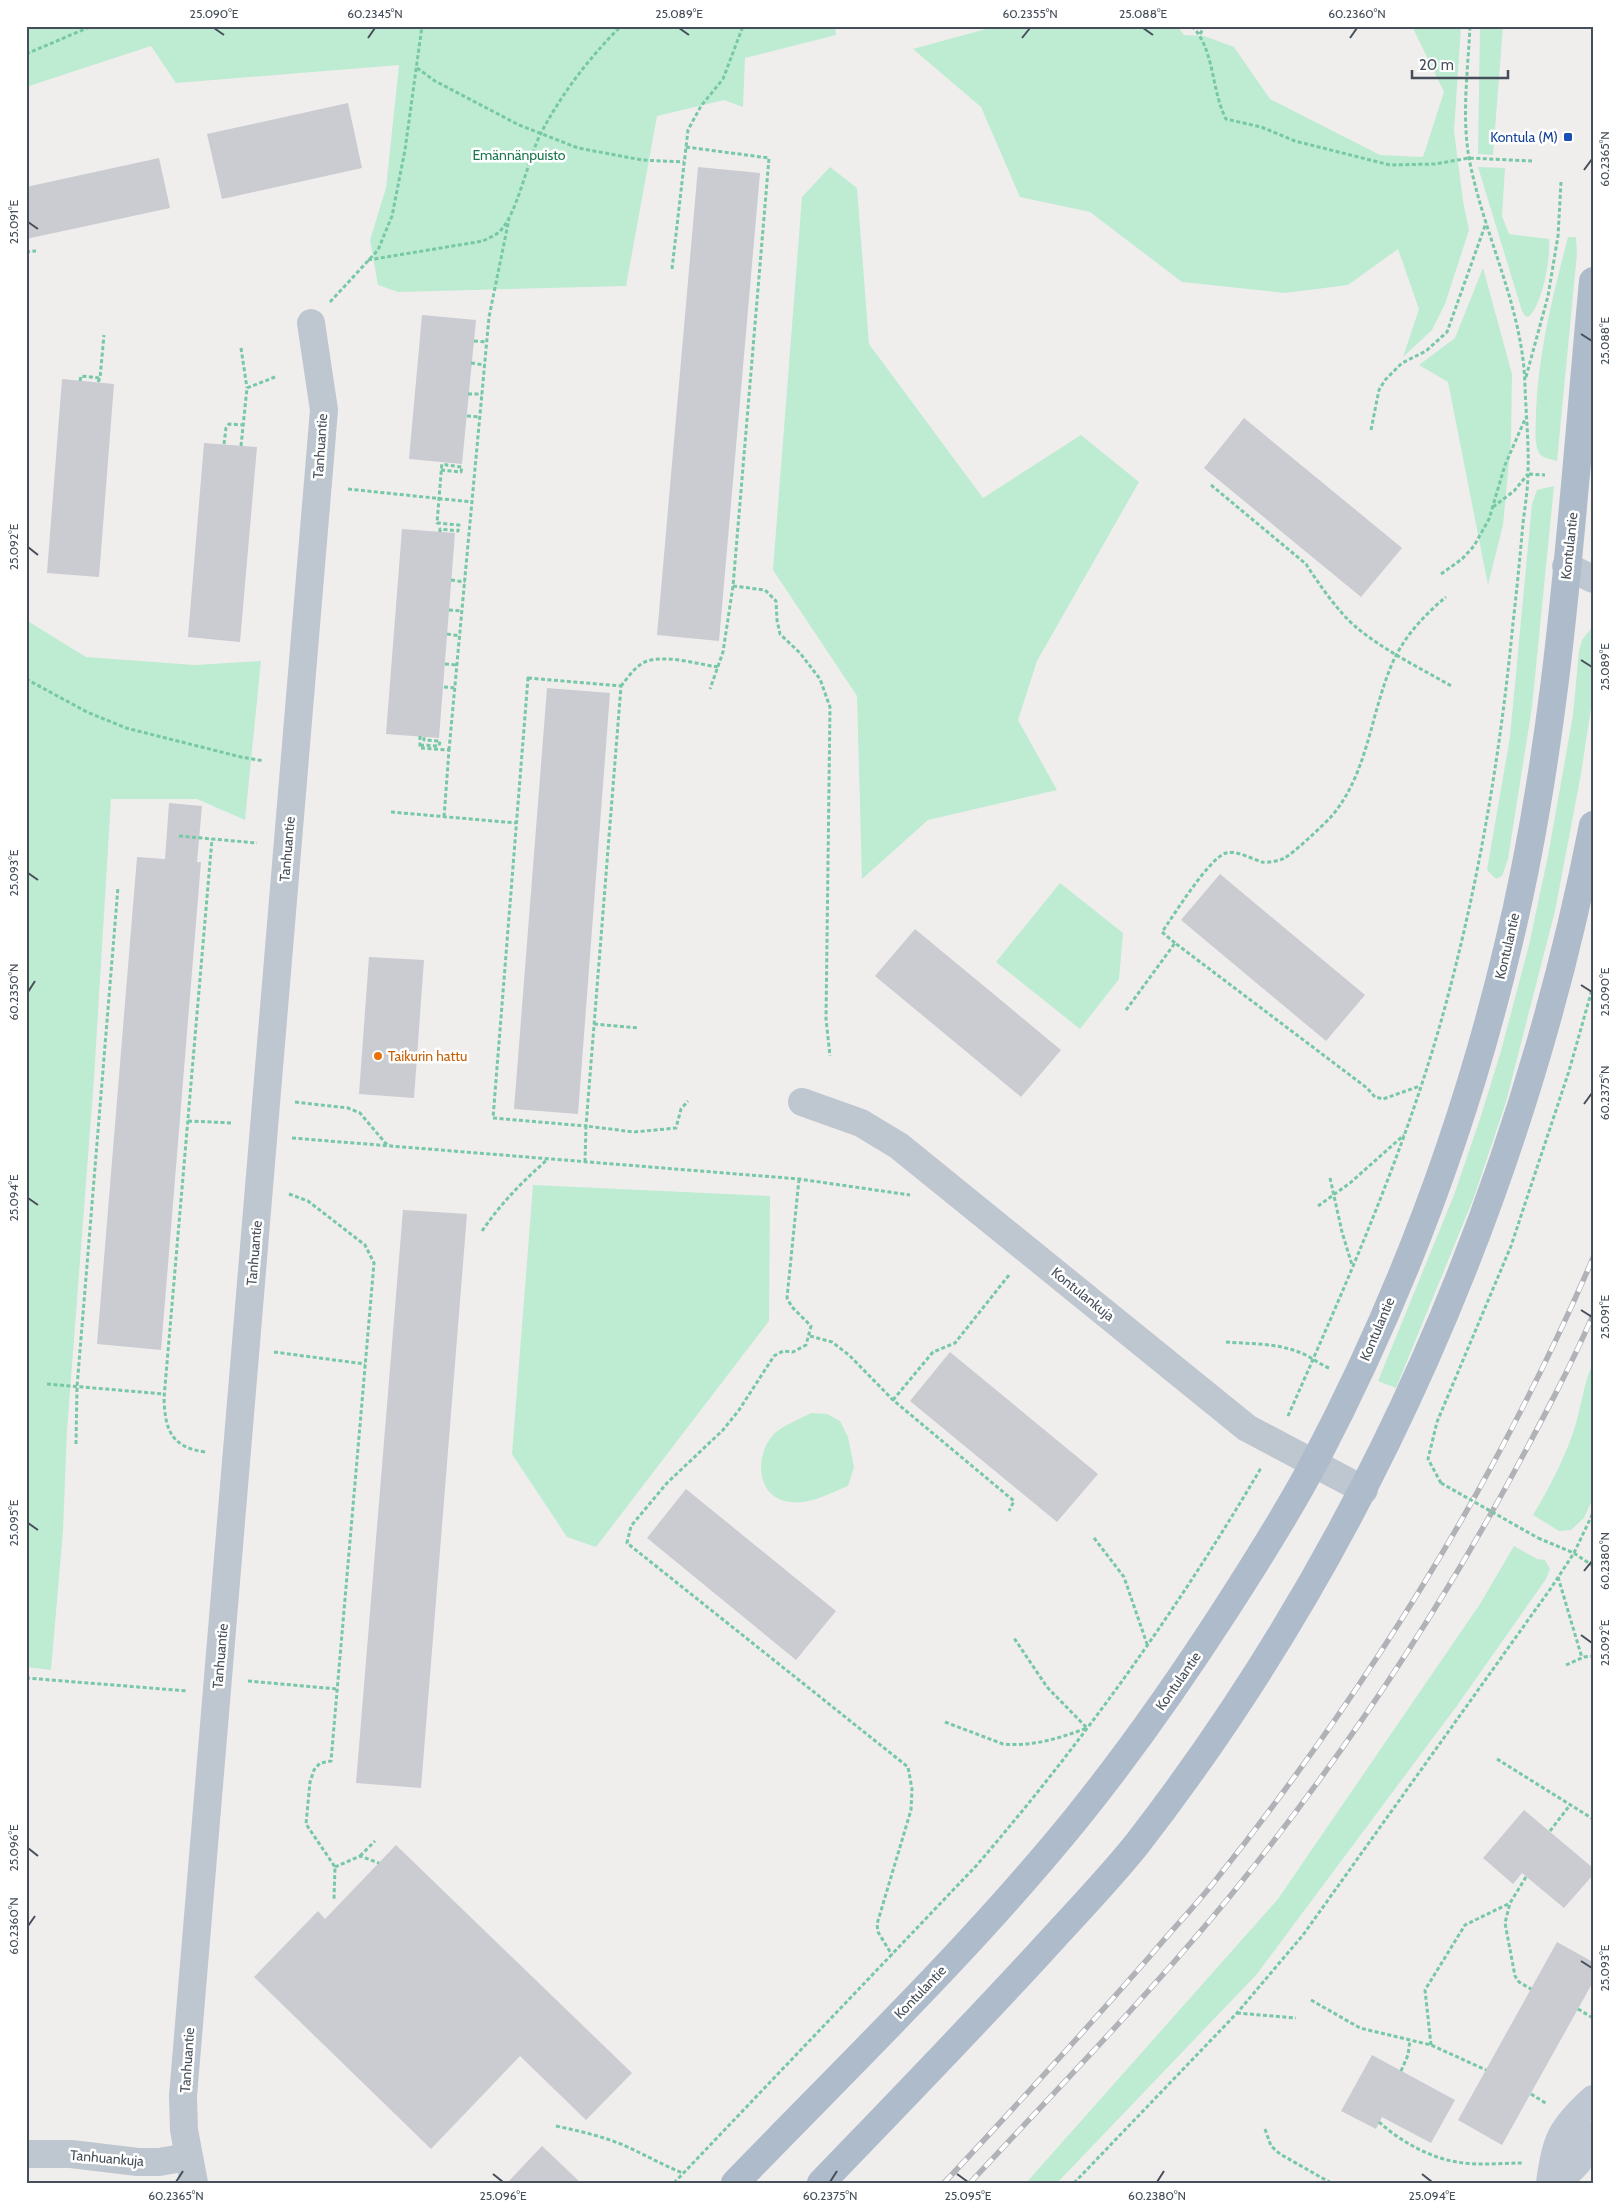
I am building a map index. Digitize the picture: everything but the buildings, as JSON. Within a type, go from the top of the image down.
[{"type":"main road","name":"Kontulantie","points":[[735,2183],[956,1955],[1021,1884],[1076,1819],[1187,1669],[1255,1564],[1313,1464],[1355,1380],[1415,1241],[1448,1150],[1482,1043],[1508,945],[1531,836],[1557,674],[1593,281]]},
{"type":"main road","points":[[821,2183],[1005,1991],[1134,1847],[1243,1696],[1300,1606],[1364,1490],[1404,1406],[1466,1260],[1508,1148],[1540,1045],[1566,946],[1593,825]]},
{"type":"street","name":"Tanhuantie","points":[[191,2170],[184,2130],[183,2096],[324,410],[311,323]]},
{"type":"street","points":[[1566,566],[1593,561]]},
{"type":"street","points":[[1566,566],[1593,579]]},
{"type":"street","name":"Kontulankuja","points":[[802,1102],[861,1122],[899,1146],[1247,1428],[1364,1490]]},
{"type":"street","points":[[1550,2183],[1554,2150],[1570,2119],[1593,2099]]},
{"type":"street","points":[[1558,2183],[1578,2162],[1593,2135]]},
{"type":"street","name":"Tanhuankuja","points":[[26,2154],[71,2154],[138,2162],[159,2162],[191,2170]]},
{"type":"path","points":[[26,54],[92,26]]},
{"type":"path","points":[[311,323],[378,250],[392,216],[417,68],[422,26]]},
{"type":"path","points":[[444,817],[489,317],[509,219],[540,135],[562,96],[593,54],[621,26]]},
{"type":"path","points":[[672,269],[688,130],[702,106],[723,79],[743,26]]},
{"type":"path","points":[[1192,26],[1200,34],[1211,66],[1220,107],[1226,118],[1261,127],[1295,141],[1390,165],[1435,164],[1469,158],[1532,161]]},
{"type":"path","points":[[1200,34],[1205,26]]},
{"type":"path","points":[[1294,1402],[1352,1266],[1404,1134],[1449,995],[1473,894],[1492,798],[1506,694],[1528,474],[1525,380],[1517,319],[1479,201],[1469,158],[1467,122],[1470,26]]},
{"type":"path","points":[[417,68],[435,81],[540,135],[578,148],[642,160],[684,162]]},
{"type":"path","points":[[686,147],[769,158],[733,586],[724,652],[710,689]]},
{"type":"path","points":[[1525,380],[1548,296],[1558,236],[1561,182]]},
{"type":"path","points":[[368,260],[483,241],[499,232],[509,219]]},
{"type":"path","points":[[1371,430],[1379,390],[1385,380],[1402,363],[1426,351],[1447,332],[1486,223]]},
{"type":"path","points":[[26,252],[36,251]]},
{"type":"path","points":[[98,382],[104,335]]},
{"type":"path","points":[[474,340],[487,342]]},
{"type":"path","points":[[241,348],[246,388],[241,446]]},
{"type":"path","points":[[471,363],[485,365]]},
{"type":"path","points":[[80,381],[81,376],[100,378]]},
{"type":"path","points":[[246,388],[275,377]]},
{"type":"path","points":[[468,394],[482,394]]},
{"type":"path","points":[[466,416],[480,417]]},
{"type":"path","points":[[1441,574],[1462,559],[1474,546],[1489,519],[1505,465],[1526,417]]},
{"type":"path","points":[[224,444],[226,428],[229,424],[243,425]]},
{"type":"path","points":[[440,532],[440,529],[458,530],[459,525],[437,524],[441,470],[444,463],[446,465],[462,467],[461,472],[441,470]]},
{"type":"path","points":[[1492,508],[1514,491],[1528,474]]},
{"type":"path","points":[[1211,485],[1306,564],[1317,582],[1355,627],[1453,687]]},
{"type":"path","points":[[347,489],[472,502]]},
{"type":"path","points":[[452,580],[465,582]]},
{"type":"path","points":[[733,586],[765,590],[776,601],[776,620],[780,634],[800,653],[820,679],[830,707],[826,1019],[830,1056]]},
{"type":"path","points":[[1420,1086],[1383,1099],[1374,1097],[1367,1088],[1162,932],[1212,861],[1226,853],[1242,854],[1264,862],[1284,858],[1330,817],[1353,783],[1364,756],[1392,664],[1397,654],[1424,617],[1446,597]]},
{"type":"path","points":[[449,610],[462,611]]},
{"type":"path","points":[[447,634],[460,636]]},
{"type":"path","points":[[585,1162],[586,1126],[621,686],[636,668],[650,660],[669,660],[718,667]]},
{"type":"path","points":[[445,664],[457,665]]},
{"type":"path","points":[[621,686],[528,678],[493,1118],[634,1132],[676,1128],[681,1109],[688,1102]]},
{"type":"path","points":[[26,679],[87,712],[126,728],[241,757],[294,766]]},
{"type":"path","points":[[444,687],[455,688]]},
{"type":"path","points":[[420,744],[440,746],[440,741],[424,740],[422,737],[420,744],[420,748],[449,750]]},
{"type":"path","points":[[391,812],[516,824]]},
{"type":"path","points":[[179,836],[257,843]]},
{"type":"path","points":[[205,1452],[187,1448],[173,1438],[168,1430],[164,1416],[164,1394],[212,839]]},
{"type":"path","points":[[76,1444],[77,1387],[118,887]]},
{"type":"path","points":[[1126,1010],[1175,943]]},
{"type":"path","points":[[594,1024],[638,1028]]},
{"type":"path","points":[[294,1102],[348,1108],[360,1113],[387,1146]]},
{"type":"path","points":[[188,1121],[233,1123]]},
{"type":"path","points":[[1318,1206],[1350,1183],[1404,1134]]},
{"type":"path","points":[[290,1138],[799,1178],[920,1196]]},
{"type":"path","points":[[482,1231],[496,1210],[520,1184],[549,1159]]},
{"type":"path","points":[[799,1178],[787,1298],[792,1307],[811,1326],[810,1336],[806,1345],[793,1352],[783,1351],[774,1356],[739,1410],[723,1430],[667,1483],[631,1526],[627,1543],[908,1766],[912,1789],[911,1810],[877,1924],[878,1932],[892,1955]]},
{"type":"path","points":[[1330,1178],[1332,1195],[1352,1266]]},
{"type":"path","points":[[286,1193],[308,1201],[365,1245],[374,1263],[331,1761],[320,1763],[314,1770],[310,1782],[306,1824],[335,1867],[334,1899]]},
{"type":"path","points":[[893,1400],[933,1352],[956,1343],[1014,1269]]},
{"type":"path","points":[[810,1336],[832,1342],[850,1354],[893,1400],[1014,1501],[1009,1511]]},
{"type":"path","points":[[1226,1342],[1289,1349],[1304,1353],[1312,1360]]},
{"type":"path","points":[[273,1352],[366,1364]]},
{"type":"path","points":[[47,1384],[164,1394]]},
{"type":"path","points":[[674,2183],[892,1955],[982,1859],[1018,1817],[1087,1728],[1147,1644],[1213,1548],[1258,1472]]},
{"type":"path","points":[[1441,1483],[1538,1538],[1574,1553],[1593,1566]]},
{"type":"path","points":[[1074,2183],[1237,2013],[1303,1935],[1558,1578],[1574,1553],[1593,1513]]},
{"type":"path","points":[[1094,1538],[1124,1577],[1147,1644]]},
{"type":"path","points":[[1588,1562],[1593,1562]]},
{"type":"path","points":[[1558,1578],[1582,1658]]},
{"type":"path","points":[[1014,1638],[1047,1687],[1087,1728]]},
{"type":"path","points":[[1566,1665],[1582,1658],[1593,1656]]},
{"type":"path","points":[[26,1678],[217,1695]]},
{"type":"path","points":[[254,1682],[337,1689]]},
{"type":"path","points":[[945,1722],[1003,1744],[1013,1745],[1053,1740],[1087,1728]]},
{"type":"path","points":[[1497,1759],[1593,1819]]},
{"type":"path","points":[[1550,1831],[1570,1805]]},
{"type":"path","points":[[335,1867],[360,1856],[375,1841]]},
{"type":"path","points":[[360,1856],[379,1863]]},
{"type":"path","points":[[1526,1877],[1510,1903],[1505,1923],[1514,1976],[1519,1982],[1531,1989]]},
{"type":"path","points":[[1431,2045],[1425,1990],[1465,1925],[1510,1903]]},
{"type":"path","points":[[1311,2000],[1360,2028],[1431,2045],[1486,2070]]},
{"type":"path","points":[[1578,2009],[1593,2018]]},
{"type":"path","points":[[1237,2013],[1296,2018]]},
{"type":"path","points":[[1401,2071],[1408,2055],[1410,2040]]},
{"type":"path","points":[[1530,2094],[1554,2108]]},
{"type":"path","points":[[1379,2122],[1389,2131],[1432,2155],[1458,2163],[1527,2163]]},
{"type":"path","points":[[556,2126],[592,2134],[624,2146],[659,2164],[683,2173]]},
{"type":"path","points":[[1265,2129],[1271,2146],[1280,2154],[1331,2183]]},
{"type":"green space","name":"Emännänpuisto","points":[[26,26],[835,26],[836,35],[745,58],[743,107],[724,100],[657,116],[626,286],[398,292],[378,285],[370,240],[386,188],[399,65],[176,83],[151,46],[26,87]]},
{"type":"green space","points":[[997,26],[1177,26],[1184,35],[1204,36],[1234,47],[1270,99],[1380,155],[1423,157],[1444,92],[1412,26],[1461,26],[1454,131],[1463,201],[1469,230],[1445,304],[1432,330],[1403,357],[1419,309],[1398,249],[1348,285],[1285,293],[1182,282],[1090,212],[1020,197],[981,107],[913,49]]},
{"type":"green space","points":[[1480,26],[1503,26],[1493,155],[1478,154]]},
{"type":"green space","points":[[830,167],[857,188],[869,344],[983,498],[1081,435],[1139,482],[1037,661],[1018,720],[1057,790],[928,820],[862,879],[857,696],[773,570],[802,197]]},
{"type":"green space","points":[[1478,167],[1505,168],[1502,216],[1509,234],[1549,239],[1549,257],[1541,293],[1533,312],[1528,317],[1522,311]]},
{"type":"green space","points":[[1568,237],[1576,237],[1577,253],[1557,461],[1543,457],[1538,451],[1536,437],[1537,391],[1543,346]]},
{"type":"green space","points":[[1483,268],[1512,374],[1511,441],[1503,525],[1488,585],[1448,382],[1419,365],[1455,338]]},
{"type":"green space","points":[[1554,486],[1532,707],[1508,859],[1502,876],[1496,879],[1487,870],[1510,737],[1532,504],[1537,490]]},
{"type":"green space","points":[[26,620],[86,657],[195,665],[261,661],[245,820],[197,799],[111,799],[94,1078],[67,1430],[63,1531],[51,1670],[26,1667]]},
{"type":"green space","points":[[1593,626],[1593,695],[1581,774],[1555,911],[1506,1102],[1474,1197],[1396,1388],[1378,1381],[1454,1195],[1501,1051],[1529,945],[1548,856],[1573,715],[1579,651],[1582,640]]},
{"type":"green space","points":[[1060,883],[1123,933],[1119,979],[1080,1029],[996,962]]},
{"type":"green space","points":[[533,1185],[770,1196],[769,1321],[596,1547],[567,1537],[512,1454]]},
{"type":"green space","points":[[1593,1363],[1593,1498],[1584,1518],[1571,1530],[1559,1531],[1533,1515],[1552,1482],[1568,1446]]},
{"type":"green space","points":[[811,1413],[827,1414],[840,1421],[848,1437],[854,1467],[848,1486],[805,1502],[790,1502],[778,1499],[764,1484],[761,1463],[764,1452],[768,1442],[775,1433]]},
{"type":"green space","points":[[1514,1546],[1537,1559],[1545,1560],[1550,1569],[1546,1579],[1456,1707],[1257,1974],[1057,2183],[1026,2183],[1278,1899],[1480,1604]]},
{"type":"railway","points":[[944,2183],[1075,2041],[1200,1900],[1271,1809],[1325,1735],[1425,1582],[1471,1504],[1555,1342],[1593,1258]]},
{"type":"railway","points":[[970,2183],[1103,2041],[1200,1932],[1270,1845],[1345,1744],[1416,1638],[1482,1529],[1554,1396],[1593,1315]]},
{"type":"place","name":"Kontula (M)","points":[[1568,137]]},
{"type":"place","name":"Taikurin hattu","points":[[378,1056]]}]
